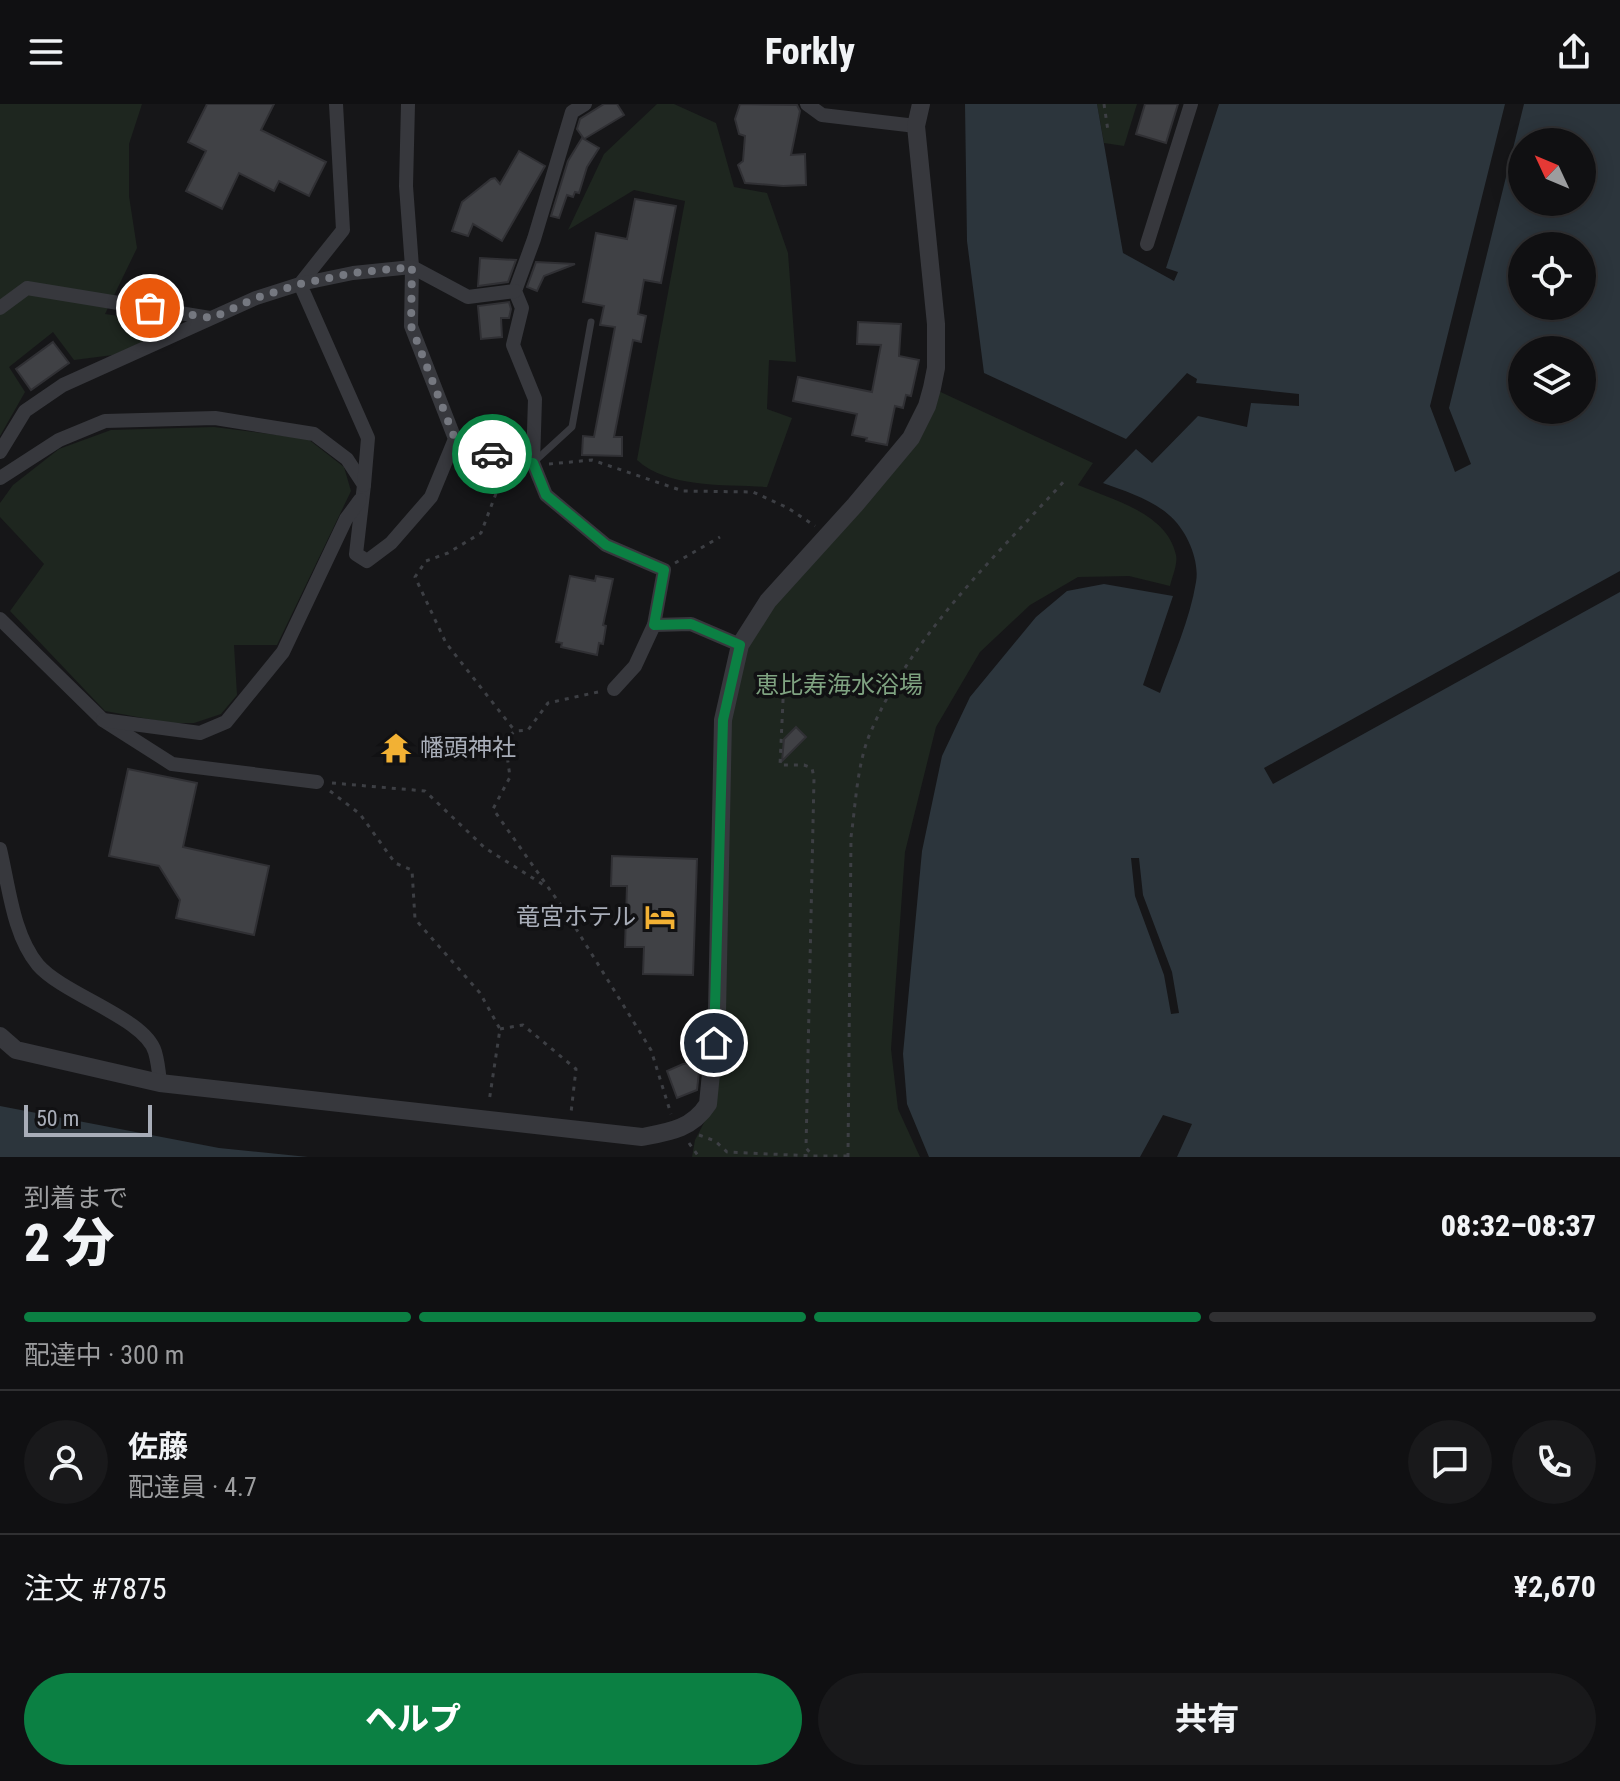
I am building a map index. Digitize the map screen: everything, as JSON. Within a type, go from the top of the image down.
[{"type":"street","points":[[300,284],[343,230],[336,104]]},
{"type":"street","points":[[300,284],[368,438],[356,554],[367,561],[391,543],[431,497],[455,439],[411,326],[412,267],[406,186],[408,104]]},
{"type":"street","points":[[585,104],[572,112],[515,291],[522,308],[513,345],[535,399],[535,467],[546,495],[606,545],[664,570],[654,625],[635,666],[614,689]]},
{"type":"street","points":[[807,104],[822,115],[916,126]]},
{"type":"street","points":[[0,1036],[16,1050],[160,1083],[642,1137],[681,1129],[700,1116],[708,1104],[717,1012],[723,720],[740,645],[768,601],[911,438],[932,388],[936,368],[936,324],[916,126],[921,104]]},
{"type":"street","points":[[1147,244],[1191,104]]},
{"type":"street","points":[[0,452],[25,411],[63,385],[256,298],[300,284],[353,273],[412,267],[468,297],[515,291]]},
{"type":"street","points":[[0,308],[27,288],[212,318]]},
{"type":"street","points":[[0,478],[59,440],[105,421],[215,418],[314,434],[347,459],[363,491]]},
{"type":"street","points":[[455,439],[508,461],[535,467]]},
{"type":"street","points":[[103,720],[200,733],[226,722],[283,652],[346,519],[363,491]]},
{"type":"street","points":[[0,619],[103,720],[172,764],[317,782]]},
{"type":"street","points":[[654,625],[691,624],[740,645]]},
{"type":"street","points":[[0,849],[24,944],[40,968],[75,993],[139,1030],[155,1050],[160,1083]]},
{"type":"lane","points":[[535,467],[572,427],[591,322]]},
{"type":"path","points":[[1104,104],[1108,131]]},
{"type":"path","points":[[535,467],[592,460],[683,491],[753,492],[788,508],[828,535]]},
{"type":"path","points":[[508,461],[481,533],[448,553],[426,561],[415,577],[446,643],[515,731]]},
{"type":"path","points":[[614,689],[548,703],[528,730],[515,731],[505,740],[510,777],[493,809],[550,889],[651,1050],[681,1129],[715,1141],[727,1152],[848,1157],[851,837],[870,731],[911,658],[957,600],[1067,478]]},
{"type":"path","points":[[664,570],[720,537]]},
{"type":"path","points":[[784,679],[780,765],[812,768],[814,778],[806,1148],[813,1156]]},
{"type":"path","points":[[317,782],[425,791],[485,848],[550,889]]},
{"type":"path","points":[[317,782],[360,814],[395,863],[412,870],[415,919],[480,993],[500,1029],[487,1111]]},
{"type":"path","points":[[500,1029],[523,1025],[576,1069],[569,1129]]},
{"type":"green space","points":[[0,104],[142,104],[129,144],[129,196],[137,248],[105,314],[180,325],[113,355],[74,360],[53,332],[9,367],[25,392],[0,436]]},
{"type":"green space","points":[[657,104],[674,104],[716,123],[734,187],[767,193],[788,253],[796,362],[769,360],[767,409],[792,418],[767,487],[681,480],[665,476],[637,460],[685,201],[634,190],[568,230],[604,154]]},
{"type":"green space","points":[[1097,104],[1137,104],[1124,146],[1104,143]]},
{"type":"green space","name":"恵比寿海水浴場","points":[[932,388],[1093,463],[1078,485],[1137,510],[1162,528],[1171,541],[1176,566],[1170,586],[1129,576],[1078,577],[1030,605],[980,652],[936,727],[905,852],[891,1049],[898,1109],[920,1157],[692,1157],[695,1140],[706,1119],[723,720],[740,645],[911,438]]},
{"type":"green space","points":[[214,427],[308,439],[344,467],[351,491],[277,645],[234,645],[237,695],[221,714],[194,723],[170,723],[105,711],[10,611],[44,564],[0,517],[0,503],[13,485],[59,449],[111,430]]},
{"type":"shaded area","points":[[965,104],[1097,104],[1123,253],[1174,281],[1178,272],[1166,268],[1219,104],[1620,104],[1620,1157],[1177,1157],[1192,1124],[1163,1115],[1140,1157],[929,1157],[907,1104],[903,1054],[922,851],[942,756],[970,697],[1036,617],[1067,591],[1104,584],[1173,596],[1143,685],[1160,693],[1193,596],[1197,573],[1194,555],[1181,528],[1162,509],[1103,483],[1136,449],[1152,463],[1198,416],[1247,427],[1251,403],[1299,406],[1299,394],[1196,383],[1197,379],[1187,373],[1126,439],[984,373],[967,241]]},
{"type":"shaded area","points":[[0,1106],[219,1148],[308,1157],[0,1157]]},
{"type":"pier","points":[[1505,104],[1524,104],[1518,128],[1508,128],[1508,169],[1449,408],[1471,464],[1455,472],[1430,406]]},
{"type":"pier","points":[[1620,571],[1620,592],[1273,784],[1264,768]]},
{"type":"pier","points":[[1131,858],[1139,858],[1143,895],[1172,972],[1179,1013],[1171,1014],[1164,975],[1135,896]]},
{"type":"building","points":[[207,104],[274,104],[261,130],[326,162],[309,196],[279,181],[274,191],[239,173],[222,209],[186,191],[206,151],[188,142]]},
{"type":"building","points":[[604,104],[617,104],[624,115],[584,139],[577,129],[580,119]]},
{"type":"building","points":[[740,104],[797,105],[800,111],[791,155],[805,154],[806,185],[745,183],[738,165],[743,161],[745,136],[739,134],[735,119]]},
{"type":"building","points":[[1145,104],[1178,104],[1166,143],[1136,134]]},
{"type":"building","points":[[582,138],[599,148],[587,167],[579,193],[575,192],[573,197],[567,195],[559,218],[551,216],[568,161]]},
{"type":"building","points":[[519,151],[545,166],[502,241],[473,224],[468,236],[452,231],[462,202],[491,179],[495,178],[500,184]]},
{"type":"building","points":[[635,199],[676,206],[661,283],[644,280],[638,314],[646,316],[641,342],[633,340],[614,437],[622,437],[622,456],[582,455],[583,436],[594,437],[615,327],[600,325],[604,306],[583,302],[596,233],[627,239]]},
{"type":"building","points":[[480,258],[516,260],[508,282],[478,286]]},
{"type":"building","points":[[536,262],[575,264],[544,276],[537,291],[527,287]]},
{"type":"building","points":[[509,302],[509,318],[501,318],[502,337],[481,339],[478,306]]},
{"type":"building","points":[[858,322],[901,324],[899,356],[919,360],[911,396],[906,395],[903,408],[895,406],[887,445],[852,435],[857,414],[793,401],[798,377],[872,392],[881,345],[857,344]]},
{"type":"building","points":[[53,342],[69,363],[31,390],[16,369]]},
{"type":"building","points":[[570,576],[595,581],[596,576],[613,579],[603,625],[606,626],[603,644],[599,643],[597,655],[561,647],[562,643],[556,642]]},
{"type":"building","points":[[796,727],[806,737],[782,761],[784,739]]},
{"type":"building","points":[[128,769],[197,783],[183,847],[269,866],[254,935],[176,918],[180,900],[159,866],[109,856]]},
{"type":"building","name":"竜宮ホテル","points":[[612,856],[697,859],[693,975],[643,974],[644,947],[625,947],[627,886],[611,886]]},
{"type":"building","points":[[700,1062],[697,1090],[677,1098],[667,1071],[683,1064]]},
{"type":"way so far","points":[[150,308],[212,318],[256,298],[300,284],[353,273],[412,267],[411,326],[455,439],[492,454]]},
{"type":"place","name":"幡頭神社","points":[[396,748]]},
{"type":"place","name":"竜宮ホテル","points":[[660,917]]},
{"type":"route","points":[[492,454],[508,461],[533,463],[546,495],[606,545],[664,570],[654,625],[691,624],[740,645],[723,720],[714,1043]]}]
